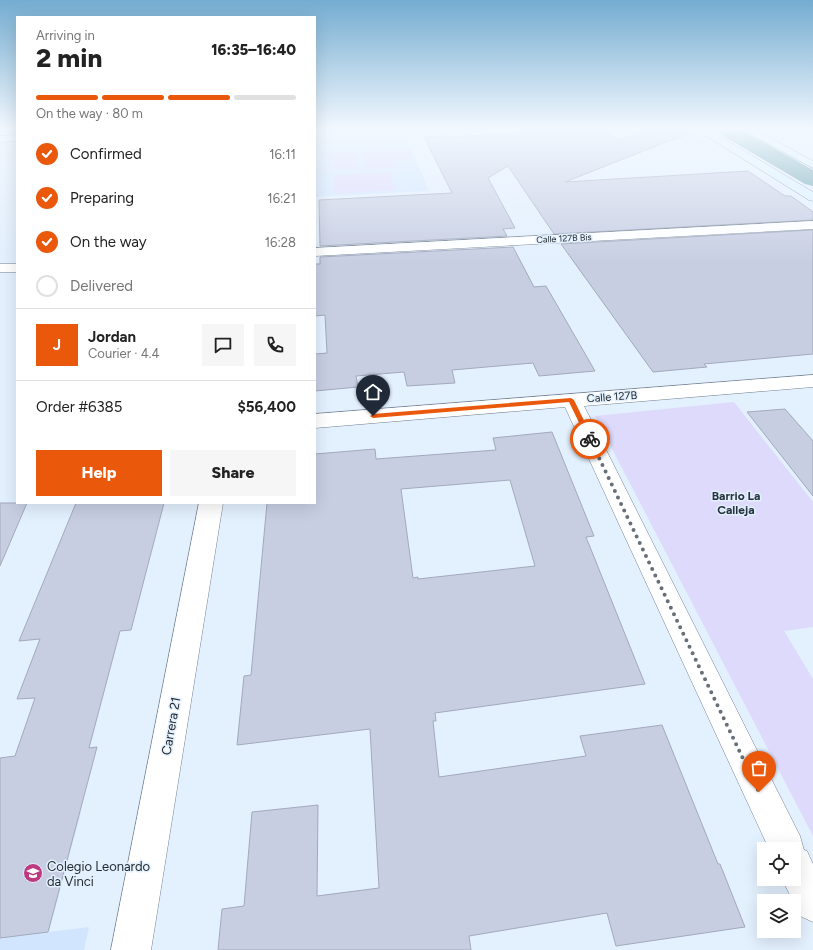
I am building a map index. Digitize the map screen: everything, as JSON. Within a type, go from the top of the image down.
[{"type":"main road","points":[[775,174],[813,197]]},
{"type":"street","name":"Calle 127B Bis","points":[[316,252],[813,225]]},
{"type":"street","points":[[0,268],[16,268]]},
{"type":"street","name":"Calle 127B","points":[[316,421],[813,381]]},
{"type":"street","points":[[571,400],[784,842]]},
{"type":"street","name":"Carrera 21","points":[[131,950],[210,504]]},
{"type":"street","points":[[801,878],[813,903]]},
{"type":"shaded area","points":[[316,174],[422,174],[429,191],[316,197]]},
{"type":"shaded area","points":[[391,174],[396,190],[334,194],[333,175]]},
{"type":"shaded area","points":[[734,402],[813,502],[813,627],[784,631],[813,679],[813,836],[595,416]]},
{"type":"shaded area","name":"Colegio Leonardo da Vinci","points":[[81,812],[49,932],[89,927],[84,950],[0,950],[0,819]]},
{"type":"building","points":[[443,174],[494,174],[488,178],[515,228],[503,229],[507,236],[320,246],[319,200],[452,193]]},
{"type":"building","points":[[514,174],[584,174],[565,182],[693,174],[753,174],[785,196],[791,196],[813,212],[813,220],[554,234]]},
{"type":"building","points":[[813,230],[813,354],[704,364],[707,367],[653,372],[561,244]]},
{"type":"building","points":[[513,247],[534,287],[546,286],[595,371],[539,376],[533,363],[452,370],[455,383],[407,386],[404,372],[356,376],[358,387],[316,391],[316,354],[327,353],[325,315],[316,316],[316,264],[320,264],[320,257]]},
{"type":"building","points":[[785,409],[813,441],[813,496],[747,412]]},
{"type":"building","points":[[552,432],[594,536],[586,537],[645,684],[435,713],[436,721],[433,721],[439,777],[586,756],[580,736],[662,725],[745,927],[616,946],[607,913],[469,936],[471,950],[218,950],[222,909],[244,906],[252,812],[318,805],[317,896],[379,888],[370,729],[237,745],[244,676],[251,675],[267,504],[316,504],[316,454],[375,449],[376,459],[496,450],[493,438]],"holes":[[[510,480],[535,566],[418,579],[418,577],[413,578],[401,489]]]},
{"type":"building","points":[[0,503],[27,504],[0,566]]},
{"type":"building","points":[[76,504],[164,504],[131,630],[120,631],[89,748],[97,747],[48,932],[0,938],[0,758],[15,756],[35,698],[17,699],[40,639],[19,641]]},
{"type":"waterway","points":[[805,174],[813,179]]},
{"type":"way so far","points":[[590,439],[759,792]]},
{"type":"place","name":"Colegio Leonardo da Vinci","points":[[33,873]]},
{"type":"district","name":"Barrio La Calleja","points":[[736,503]]},
{"type":"route","points":[[373,416],[571,400],[590,439]]}]
